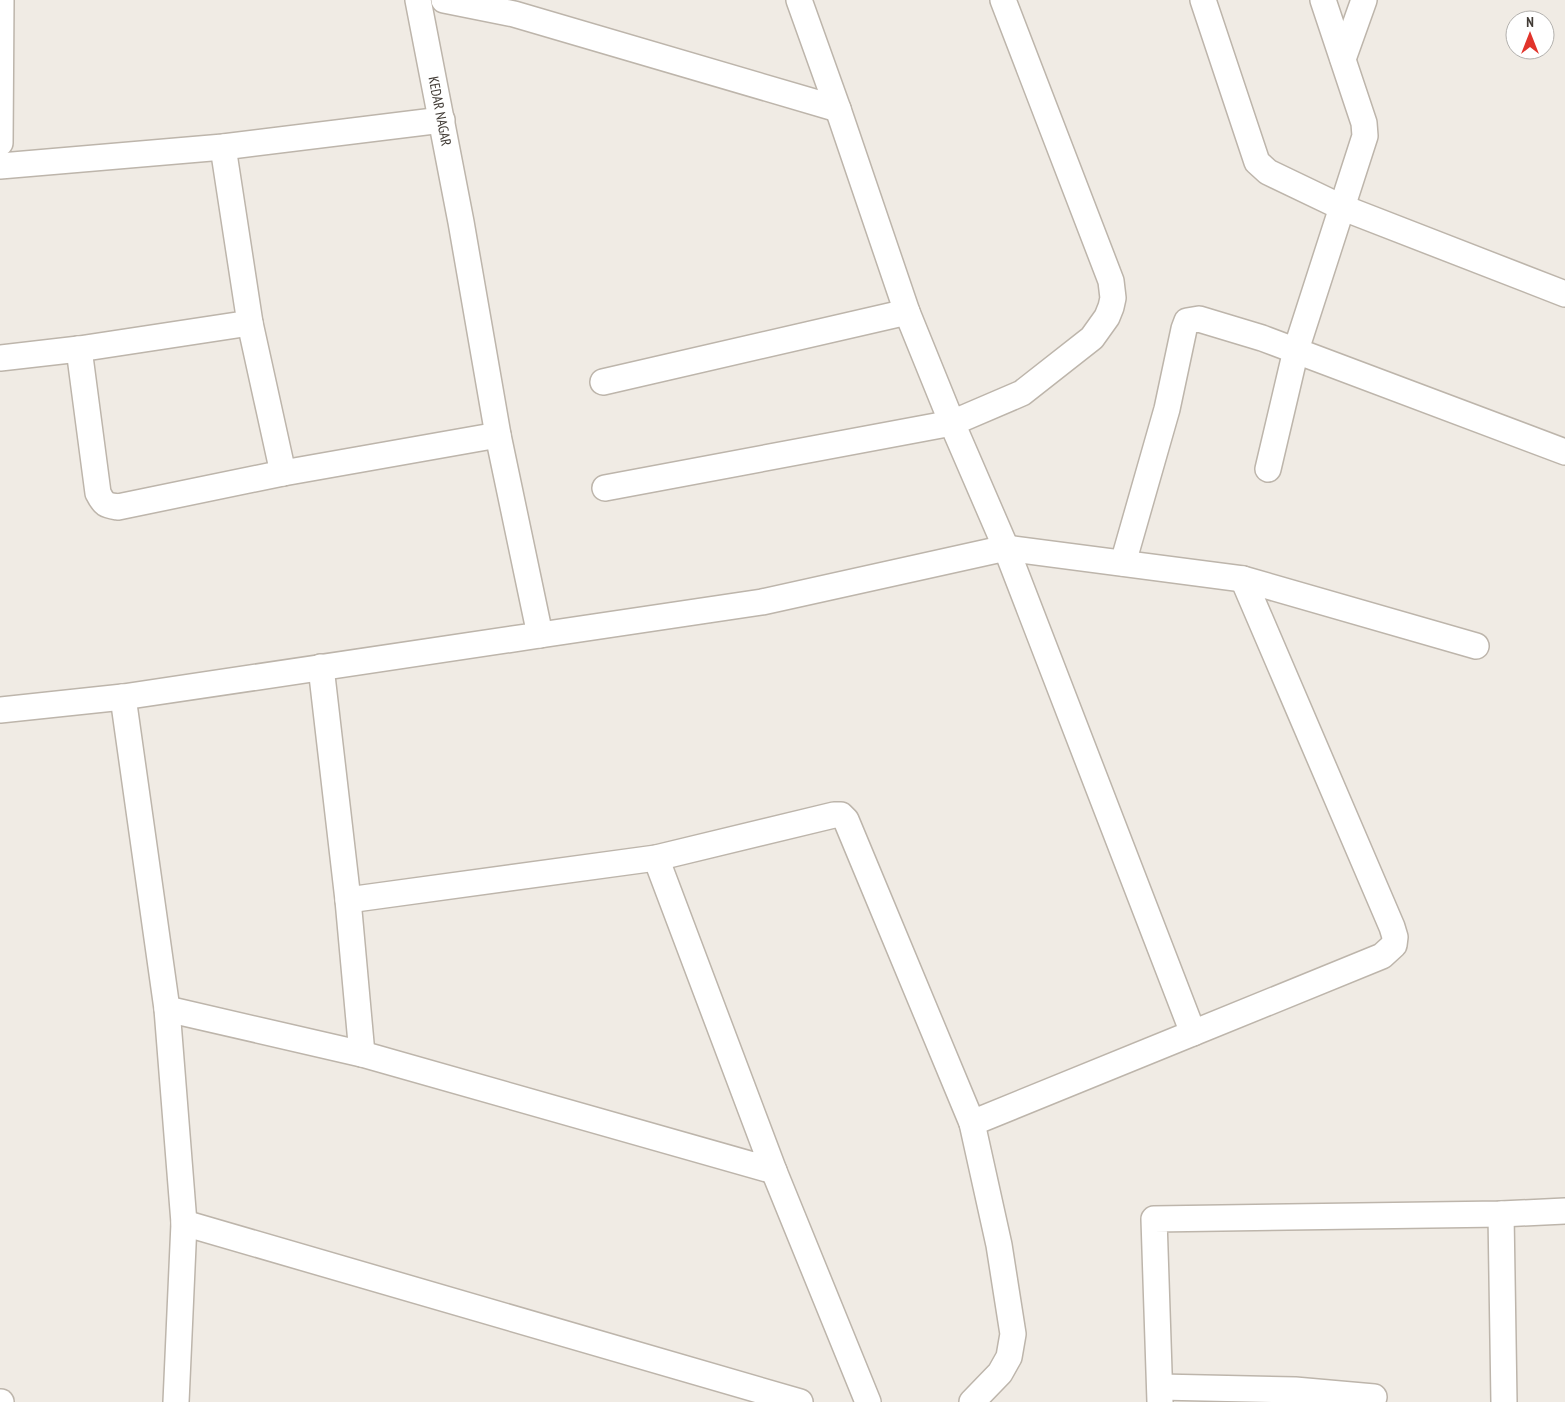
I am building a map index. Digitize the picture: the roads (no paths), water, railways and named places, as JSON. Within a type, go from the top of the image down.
[{"type":"street","points":[[0,143],[1,0]]},
{"type":"street","name":"KEDAR NAGAR","points":[[418,0],[462,222],[498,435],[540,635]]},
{"type":"street","points":[[444,0],[514,14],[838,109]]},
{"type":"street","points":[[798,0],[838,109],[907,312],[1006,548],[1193,1033]]},
{"type":"street","points":[[605,488],[952,422],[1022,393],[1092,338],[1107,317],[1113,298],[1111,281],[1003,0]]},
{"type":"street","points":[[1203,0],[1258,162],[1268,172],[1341,207],[1565,294]]},
{"type":"street","points":[[1268,468],[1296,350],[1365,132],[1364,123],[1322,0]]},
{"type":"street","points":[[1343,59],[1364,0]]},
{"type":"street","points":[[0,166],[223,147],[442,120]]},
{"type":"street","points":[[223,147],[250,323],[283,474]]},
{"type":"street","points":[[603,382],[907,312]]},
{"type":"street","points":[[1123,563],[1167,409],[1187,321],[1199,320],[1262,338],[1565,452]]},
{"type":"street","points":[[0,358],[250,323]]},
{"type":"street","points":[[79,348],[98,493],[102,501],[107,505],[118,507],[283,474],[498,435]]},
{"type":"street","points":[[0,710],[123,697],[762,602],[1006,548],[1243,579],[1476,646]]},
{"type":"street","points":[[972,1123],[1382,956],[1394,945],[1395,936],[1392,927],[1243,579]]},
{"type":"street","points":[[321,668],[348,900],[362,1054]]},
{"type":"street","points":[[123,697],[167,1009],[184,1223],[176,1402]]},
{"type":"street","points":[[348,900],[656,858],[825,818],[841,816],[846,820],[972,1123],[999,1244],[1013,1334],[1010,1357],[1000,1373],[972,1402]]},
{"type":"street","points":[[656,858],[774,1171],[868,1402]]},
{"type":"street","points":[[167,1009],[362,1054],[774,1171]]},
{"type":"street","points":[[1374,1397],[1160,1394],[1154,1219],[1501,1214],[1565,1211]]},
{"type":"street","points":[[1501,1214],[1504,1402]]},
{"type":"street","points":[[184,1223],[800,1402]]}]
